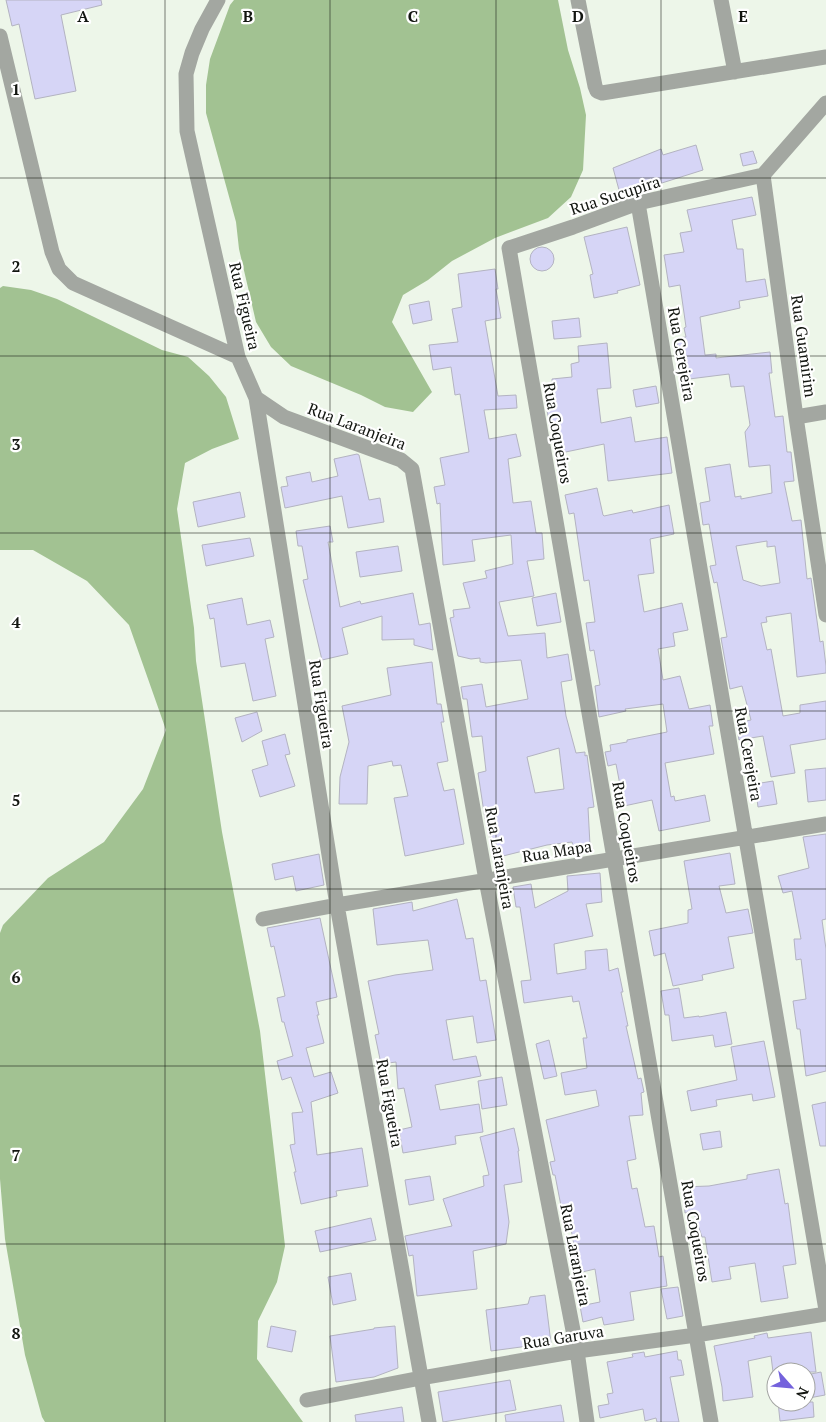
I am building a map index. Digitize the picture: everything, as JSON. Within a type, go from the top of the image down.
[{"type":"street","name":"Rua Figueira","points":[[218,0],[202,29],[186,74],[187,132],[238,357],[256,398],[337,905],[429,1422]]},
{"type":"street","points":[[578,0],[595,86],[597,91],[602,93],[826,57]]},
{"type":"street","points":[[721,0],[735,72]]},
{"type":"street","points":[[0,36],[52,252],[59,269],[73,283],[238,357]]},
{"type":"street","points":[[763,175],[826,103]]},
{"type":"street","name":"Rua Sucupira","points":[[509,248],[638,203],[763,175]]},
{"type":"street","name":"Rua Guamirim","points":[[763,175],[796,417],[822,565],[826,615]]},
{"type":"street","name":"Rua Cerejeira","points":[[638,203],[826,1310]]},
{"type":"street","name":"Rua Coqueiros","points":[[509,248],[711,1422]]},
{"type":"street","name":"Rua Laranjeira","points":[[256,398],[284,417],[401,460],[412,469],[486,880],[577,1351],[587,1422]]},
{"type":"street","points":[[796,417],[826,412]]},
{"type":"street","name":"Rua Mapa","points":[[264,918],[826,824]]},
{"type":"street","name":"Rua Garuva","points":[[307,1400],[577,1351],[696,1335],[826,1314]]},
{"type":"green space","points":[[234,0],[558,0],[568,50],[586,115],[583,170],[571,197],[548,218],[495,238],[452,261],[428,280],[403,295],[392,322],[432,392],[413,412],[385,407],[291,366],[271,347],[256,322],[239,249],[236,222],[206,113],[206,85],[210,59],[230,5]]},
{"type":"green space","points":[[3,286],[31,290],[57,299],[162,350],[188,357],[209,376],[226,397],[239,439],[212,449],[185,463],[177,509],[194,628],[196,661],[222,832],[260,1031],[285,1246],[277,1282],[258,1321],[257,1359],[303,1422],[45,1422],[25,1355],[5,1239],[0,1179],[0,933],[3,925],[48,878],[104,842],[143,789],[166,730],[129,625],[87,581],[33,550],[0,550],[0,288]]},
{"type":"building","points":[[6,0],[101,0],[102,5],[61,15],[76,91],[35,99],[19,24],[12,26]]},
{"type":"building","points":[[696,145],[703,170],[646,188],[645,183],[619,190],[613,168],[661,149],[663,155]]},
{"type":"building","points":[[753,151],[757,163],[743,166],[740,154]]},
{"type":"building","points":[[752,197],[756,215],[732,220],[737,249],[743,249],[746,282],[765,279],[768,296],[739,301],[740,308],[700,317],[705,355],[716,354],[716,358],[770,352],[772,373],[769,373],[775,417],[783,416],[787,452],[791,452],[794,481],[784,482],[792,521],[801,520],[807,579],[811,578],[820,642],[823,641],[826,666],[826,673],[797,677],[791,613],[766,617],[767,622],[761,623],[767,650],[771,649],[783,716],[800,713],[800,705],[826,701],[826,739],[790,745],[795,773],[771,777],[763,736],[739,740],[736,723],[751,720],[742,686],[730,689],[721,638],[727,637],[717,582],[714,583],[710,566],[716,565],[709,524],[703,525],[700,503],[710,501],[705,468],[730,464],[735,497],[741,496],[741,499],[772,493],[770,465],[749,467],[745,432],[750,425],[744,386],[731,387],[729,374],[681,380],[677,338],[686,337],[684,328],[686,327],[680,285],[669,287],[664,255],[684,252],[680,233],[692,231],[687,210]],"holes":[[[767,541],[767,547],[775,546],[780,583],[761,586],[743,580],[736,546]]]},
{"type":"building","points":[[627,227],[640,285],[617,291],[618,293],[594,298],[590,275],[593,274],[584,237]]},
{"type":"building","points":[[542,247],[551,250],[554,259],[551,268],[542,271],[533,268],[530,259],[533,250]]},
{"type":"building","points":[[495,269],[501,318],[485,321],[498,396],[516,395],[517,408],[484,410],[489,439],[516,434],[521,456],[508,459],[513,503],[531,501],[536,533],[542,533],[544,559],[527,561],[534,596],[499,602],[508,636],[545,633],[547,658],[568,654],[572,680],[561,682],[566,716],[576,753],[585,752],[585,756],[587,755],[594,807],[588,808],[590,845],[573,846],[572,842],[547,845],[495,858],[485,819],[478,773],[486,771],[482,736],[472,737],[467,699],[463,699],[461,687],[482,684],[486,707],[528,699],[521,660],[486,663],[480,662],[480,658],[471,659],[458,656],[450,618],[454,617],[453,610],[470,608],[463,583],[487,578],[485,571],[513,564],[511,535],[472,540],[475,561],[443,565],[440,503],[437,504],[434,487],[445,485],[440,458],[469,452],[460,394],[455,395],[451,367],[433,370],[429,345],[458,342],[452,309],[462,307],[458,274]],"holes":[[[559,748],[564,789],[535,793],[527,757]]]},
{"type":"building","points":[[429,301],[432,320],[413,324],[409,305]]},
{"type":"building","points":[[579,318],[581,337],[554,339],[552,321]]},
{"type":"building","points":[[607,343],[611,388],[597,389],[601,423],[631,417],[635,442],[667,437],[672,473],[608,481],[604,444],[556,454],[545,401],[554,400],[552,379],[572,377],[571,364],[579,362],[578,346]]},
{"type":"building","points":[[656,386],[659,403],[636,407],[633,390]]},
{"type":"building","points":[[359,455],[369,500],[380,498],[384,522],[348,528],[342,496],[285,508],[281,487],[288,486],[286,477],[310,472],[312,482],[338,476],[334,459]]},
{"type":"building","points":[[597,488],[604,516],[632,510],[633,513],[669,505],[674,534],[650,539],[654,573],[638,575],[644,612],[682,603],[688,630],[673,633],[675,646],[658,649],[663,680],[680,676],[689,709],[710,705],[713,726],[709,726],[714,754],[665,763],[671,797],[674,796],[675,801],[705,795],[710,821],[659,831],[652,800],[624,806],[616,764],[608,766],[605,752],[611,751],[610,745],[667,732],[663,704],[625,709],[626,711],[599,717],[595,686],[600,685],[594,650],[590,651],[586,623],[595,622],[589,580],[584,581],[574,513],[569,514],[565,495]]},
{"type":"building","points":[[240,492],[245,517],[198,527],[193,502]]},
{"type":"building","points":[[330,526],[333,542],[328,542],[340,607],[360,601],[361,604],[413,593],[419,625],[430,623],[433,650],[414,645],[414,639],[382,640],[382,616],[342,628],[348,654],[322,660],[303,580],[308,579],[302,546],[298,546],[296,531]]},
{"type":"building","points":[[250,538],[254,556],[206,566],[202,545]]},
{"type":"building","points":[[398,546],[402,571],[360,577],[356,552]]},
{"type":"building","points":[[556,593],[561,622],[537,626],[532,598]]},
{"type":"building","points":[[242,598],[247,625],[270,620],[274,637],[265,639],[276,696],[253,701],[245,663],[221,667],[214,618],[210,619],[207,605]]},
{"type":"building","points":[[432,662],[437,704],[441,704],[444,722],[441,722],[448,761],[437,763],[444,791],[454,789],[464,844],[405,856],[394,798],[408,796],[401,765],[393,766],[392,761],[368,766],[367,804],[339,804],[340,777],[349,742],[342,706],[391,695],[387,668]]},
{"type":"building","points":[[257,712],[262,731],[242,742],[235,718]]},
{"type":"building","points":[[285,734],[290,754],[285,755],[295,786],[260,797],[252,770],[268,765],[262,741]]},
{"type":"building","points":[[826,768],[826,800],[808,802],[805,770]]},
{"type":"building","points":[[773,781],[777,804],[758,807],[755,784]]},
{"type":"building","points":[[826,834],[826,919],[822,920],[826,949],[826,1071],[806,1076],[800,1029],[797,1029],[793,1001],[806,999],[801,959],[796,960],[794,939],[801,939],[792,891],[783,893],[778,876],[809,868],[803,837]]},
{"type":"building","points":[[730,853],[735,884],[719,886],[726,913],[748,909],[753,933],[728,937],[734,968],[702,975],[703,980],[673,986],[665,953],[654,956],[649,931],[688,923],[688,910],[692,909],[684,861]]},
{"type":"building","points":[[319,854],[324,885],[296,891],[293,876],[275,880],[272,864]]},
{"type":"building","points":[[600,873],[602,902],[586,904],[593,936],[554,944],[557,974],[586,969],[585,951],[607,949],[609,971],[618,968],[628,1026],[626,1026],[638,1079],[641,1078],[644,1092],[641,1093],[643,1115],[629,1116],[636,1159],[627,1161],[632,1189],[637,1188],[645,1227],[654,1226],[659,1257],[663,1256],[667,1286],[630,1292],[634,1320],[604,1325],[602,1317],[583,1322],[580,1306],[600,1302],[595,1269],[578,1273],[573,1253],[575,1252],[567,1205],[561,1206],[555,1175],[553,1175],[550,1162],[555,1161],[546,1120],[599,1106],[596,1090],[565,1095],[561,1073],[587,1068],[583,1038],[587,1038],[579,1001],[573,1002],[572,996],[524,1003],[521,981],[531,980],[520,907],[516,907],[513,887],[531,884],[535,908],[568,891],[567,876]]},
{"type":"building","points":[[457,899],[466,939],[473,938],[480,981],[486,980],[496,1040],[477,1043],[473,1016],[446,1020],[453,1060],[476,1056],[481,1076],[435,1085],[440,1110],[479,1104],[483,1132],[455,1136],[456,1144],[403,1153],[399,1130],[412,1127],[404,1088],[398,1089],[396,1062],[381,1064],[375,1035],[379,1034],[368,981],[433,970],[428,940],[377,945],[373,909],[412,902],[413,911]]},
{"type":"building","points":[[320,918],[337,997],[316,1002],[319,1015],[317,1015],[324,1043],[306,1048],[314,1077],[331,1072],[338,1093],[311,1102],[317,1155],[362,1148],[368,1186],[336,1191],[337,1196],[301,1204],[290,1145],[295,1144],[292,1113],[303,1112],[291,1077],[282,1080],[277,1061],[293,1056],[284,1022],[282,1022],[277,998],[285,996],[274,946],[271,947],[267,928]]},
{"type":"building","points":[[679,988],[684,1018],[726,1012],[732,1044],[715,1047],[713,1035],[672,1041],[669,1015],[665,1015],[661,991]]},
{"type":"building","points":[[549,1040],[557,1076],[544,1079],[536,1044]]},
{"type":"building","points":[[764,1041],[775,1097],[753,1101],[752,1094],[716,1100],[717,1106],[691,1111],[687,1091],[737,1080],[731,1047]]},
{"type":"building","points":[[502,1077],[507,1105],[482,1109],[478,1081]]},
{"type":"building","points":[[826,1102],[826,1146],[820,1146],[812,1105]]},
{"type":"building","points":[[514,1128],[519,1151],[522,1182],[504,1185],[509,1222],[506,1244],[473,1251],[477,1289],[417,1296],[413,1255],[409,1256],[405,1236],[452,1226],[443,1199],[484,1186],[483,1176],[489,1175],[480,1137]]},
{"type":"building","points":[[720,1131],[722,1147],[703,1150],[700,1134]]},
{"type":"building","points":[[779,1169],[785,1204],[788,1203],[796,1264],[783,1266],[788,1298],[761,1302],[755,1263],[729,1267],[731,1279],[712,1282],[705,1237],[702,1237],[693,1210],[685,1213],[683,1187],[709,1186],[747,1179],[747,1175]]},
{"type":"building","points":[[430,1176],[434,1200],[409,1205],[405,1180]]},
{"type":"building","points":[[371,1218],[376,1240],[320,1252],[315,1231]]},
{"type":"building","points":[[351,1273],[356,1300],[333,1305],[328,1277]]},
{"type":"building","points":[[678,1287],[683,1316],[667,1319],[661,1289]]},
{"type":"building","points":[[545,1295],[551,1343],[491,1351],[486,1310],[528,1304],[530,1297]]},
{"type":"building","points":[[271,1326],[296,1331],[292,1352],[267,1347]]},
{"type":"building","points":[[395,1326],[398,1368],[374,1377],[336,1382],[330,1336]]},
{"type":"building","points":[[811,1332],[815,1362],[772,1362],[771,1356],[748,1361],[753,1397],[723,1401],[714,1346],[755,1338],[754,1336],[767,1333],[768,1338]]},
{"type":"building","points":[[677,1351],[678,1360],[681,1360],[684,1375],[670,1377],[679,1422],[657,1422],[656,1418],[645,1421],[643,1409],[600,1418],[598,1406],[609,1404],[607,1394],[613,1393],[607,1362],[633,1357],[632,1354],[644,1352],[645,1357]]},
{"type":"building","points":[[821,1372],[825,1395],[816,1397],[816,1373]]},
{"type":"building","points":[[510,1380],[516,1410],[443,1422],[438,1392]]},
{"type":"building","points":[[561,1405],[564,1422],[506,1422],[505,1415]]},
{"type":"building","points":[[402,1407],[404,1422],[356,1422],[355,1415]]},
{"type":"building","points":[[779,1412],[814,1412],[814,1417],[780,1421]]}]
